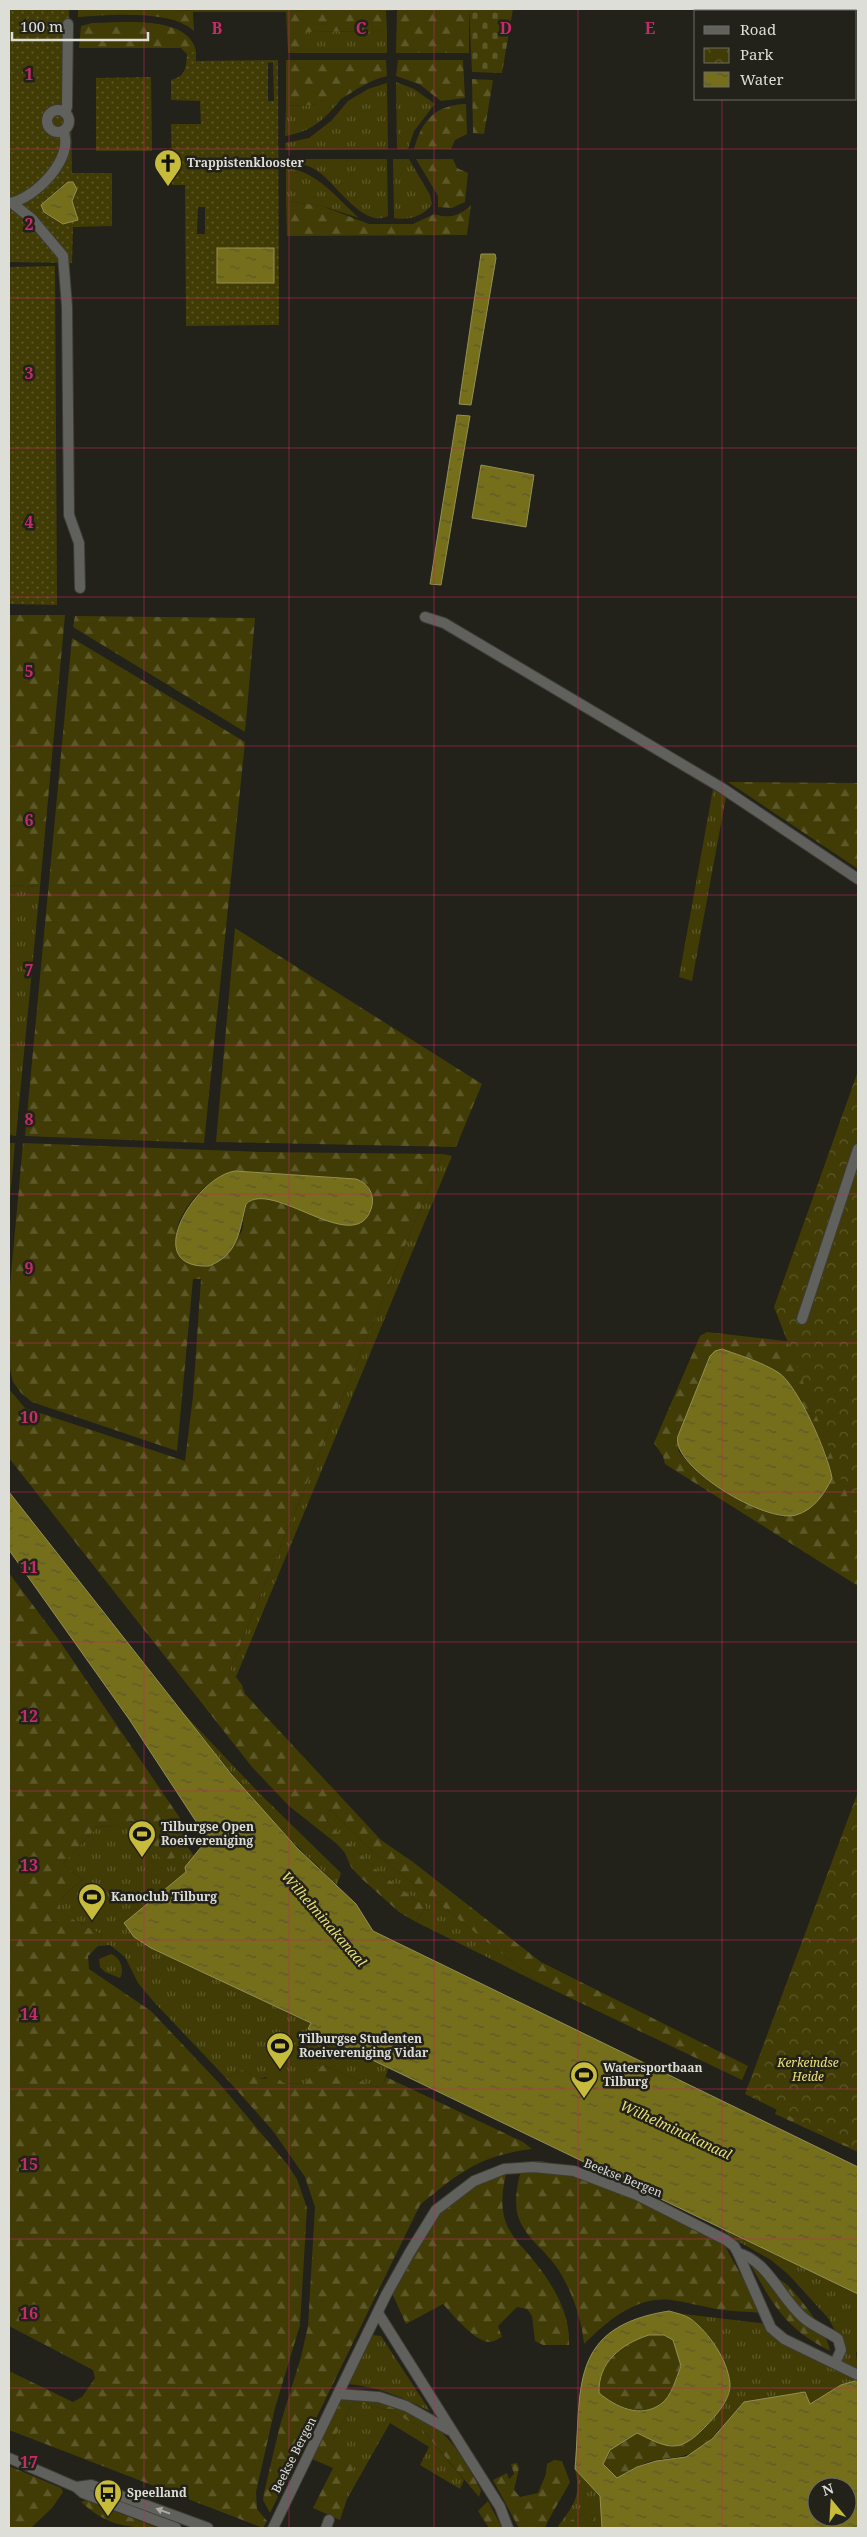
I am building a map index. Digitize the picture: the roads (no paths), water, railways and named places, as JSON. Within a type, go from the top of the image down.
[{"type":"street","points":[[68,24],[68,100],[65,113],[69,122],[63,131],[66,143],[54,170],[39,186],[10,203],[32,219],[63,256],[67,307],[69,515],[79,543],[80,588]]},
{"type":"street","points":[[63,131],[56,131],[50,128],[48,118],[55,111],[65,113]]},
{"type":"street","points":[[425,617],[444,623],[722,788],[858,879]]},
{"type":"street","points":[[802,1319],[858,1149]]},
{"type":"street","name":"Beekse Bergen","points":[[273,2528],[378,2313],[436,2210],[474,2181],[504,2169],[533,2167],[574,2171],[637,2195],[726,2240],[734,2246],[738,2253],[771,2328],[784,2339],[858,2374]]},
{"type":"street","name":"Beekse Bergen","points":[[738,2253],[748,2255],[768,2275],[789,2304],[806,2320],[838,2339],[841,2350],[835,2363]]},
{"type":"street","points":[[378,2313],[500,2507],[508,2528]]},
{"type":"street","points":[[338,2394],[379,2397],[406,2406],[450,2430]]},
{"type":"street","points":[[9,2458],[76,2487],[83,2493],[176,2528]]},
{"type":"street","points":[[76,2487],[91,2485],[208,2528]]},
{"type":"water","points":[[68,182],[73,182],[77,189],[72,201],[78,220],[63,224],[44,212],[41,205]]},
{"type":"water","points":[[217,248],[274,248],[274,283],[217,283]]},
{"type":"water","points":[[481,254],[495,254],[496,258],[471,405],[459,404]]},
{"type":"water","points":[[457,415],[470,416],[441,585],[430,584]]},
{"type":"water","points":[[481,465],[534,475],[526,527],[472,518]]},
{"type":"water","points":[[235,1171],[356,1179],[364,1183],[372,1194],[371,1209],[362,1222],[348,1225],[331,1222],[274,1201],[258,1199],[246,1204],[236,1241],[226,1255],[209,1266],[188,1263],[178,1253],[176,1239],[181,1222],[191,1204],[204,1189],[220,1177]]},
{"type":"water","points":[[722,1349],[759,1362],[779,1373],[787,1380],[795,1392],[811,1421],[825,1453],[832,1478],[818,1500],[802,1513],[782,1515],[764,1511],[744,1502],[704,1477],[689,1463],[680,1449],[678,1436],[710,1356],[715,1351]]},
{"type":"water","name":"Wilhelminakanaal","points":[[9,1492],[231,1774],[297,1848],[356,1904],[373,1931],[858,2167],[858,2294],[308,2029],[311,2023],[151,1948],[134,1937],[124,1923],[186,1872],[185,1867],[202,1846],[199,1826],[129,1719],[9,1550]]},
{"type":"water","points":[[669,2311],[683,2315],[698,2325],[711,2339],[726,2366],[730,2384],[730,2390],[725,2403],[700,2432],[686,2443],[668,2446],[637,2433],[610,2450],[603,2464],[617,2478],[637,2467],[656,2461],[686,2457],[712,2439],[744,2402],[805,2392],[810,2404],[841,2385],[858,2380],[858,2528],[602,2528],[600,2496],[575,2469],[578,2413],[586,2366],[596,2347],[612,2331],[636,2319]],"holes":[[[649,2335],[664,2335],[673,2340],[681,2366],[671,2392],[665,2401],[645,2411],[637,2411],[621,2407],[599,2393],[602,2372],[613,2356],[639,2339]]]},
{"type":"place","name":"Trappistenklooster","points":[[168,187]]},
{"type":"place","name":"Tilburgse Open Roeivereniging","points":[[142,1858]]},
{"type":"place","name":"Kanoclub Tilburg","points":[[92,1921]]},
{"type":"place","name":"Tilburgse Studenten Roeivereniging Vidar","points":[[280,2070]]},
{"type":"place","name":"Watersportbaan Tilburg","points":[[584,2099]]},
{"type":"place","name":"Speelland","points":[[108,2517]]},
{"type":"park label","name":"Kerkeindse Heide","points":[[808,2070]]}]
